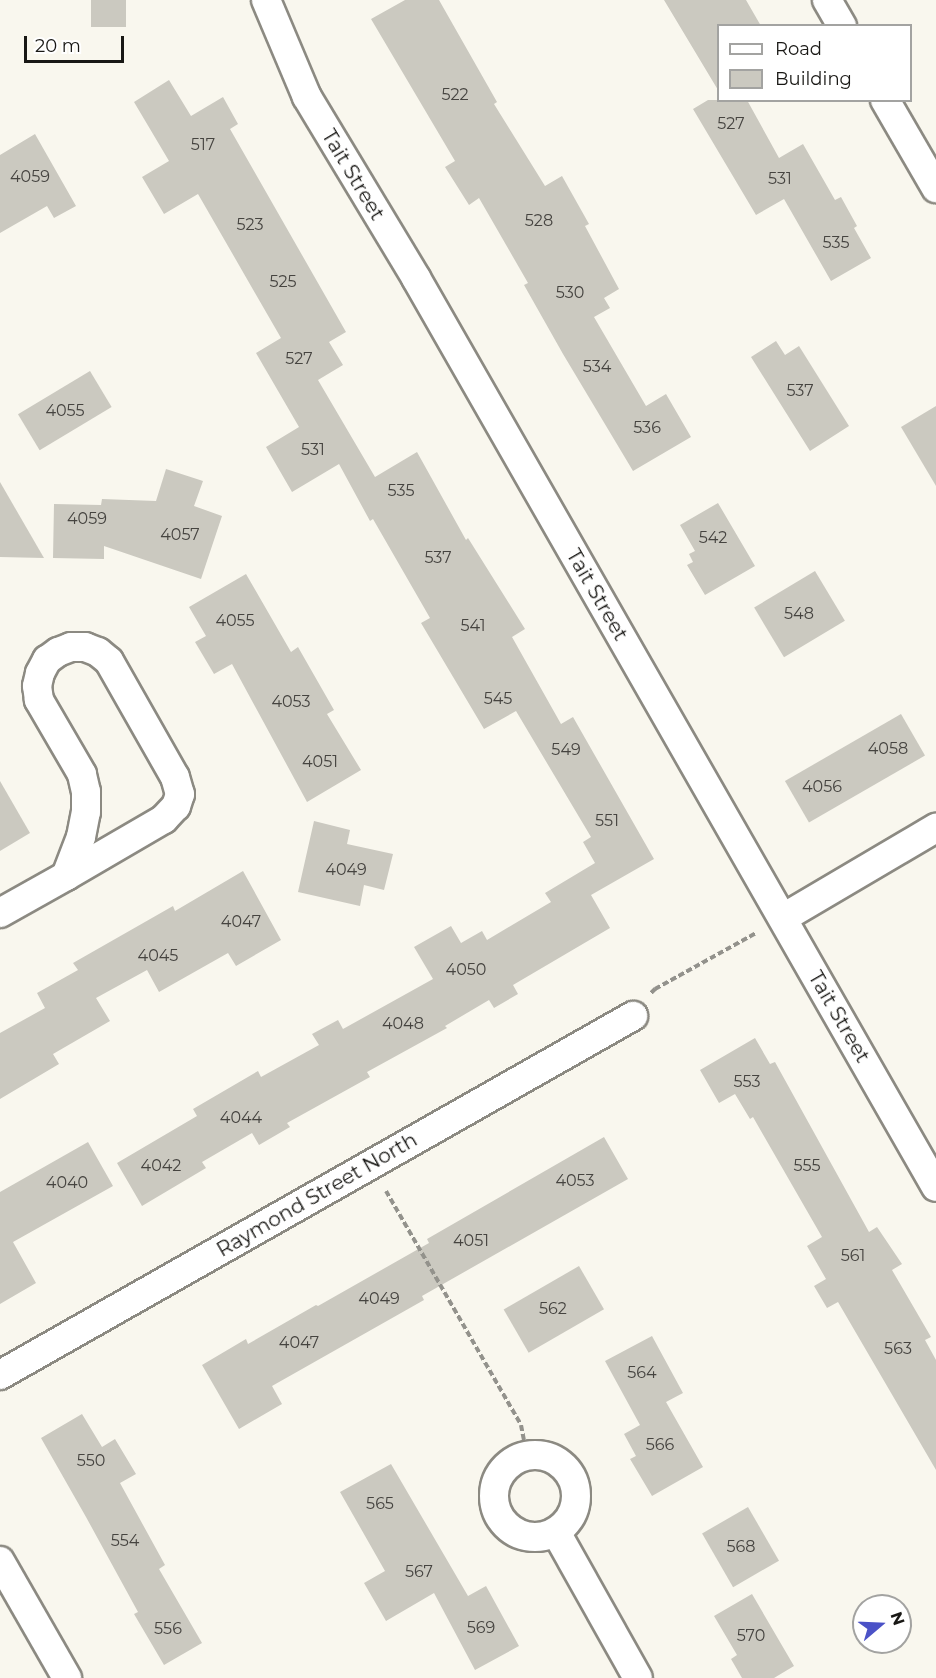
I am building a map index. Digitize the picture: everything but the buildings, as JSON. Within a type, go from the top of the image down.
[{"type":"street","name":"Tait Street","points":[[266,0],[306,97],[416,278],[936,1186]]},
{"type":"street","points":[[827,0],[841,24]]},
{"type":"street","points":[[886,102],[936,188]]},
{"type":"street","points":[[0,914],[66,876],[164,819],[176,807],[180,794],[176,777],[109,661],[98,652],[85,647],[71,647],[58,651],[47,660],[40,673],[37,686],[39,700],[82,774],[86,792],[87,812],[81,837],[66,876]]},
{"type":"street","points":[[783,918],[936,828]]},
{"type":"street","name":"Raymond Street North","points":[[0,1375],[633,1016]]},
{"type":"street","points":[[527,1455],[546,1455],[563,1465],[574,1481],[577,1500],[570,1519],[556,1532],[536,1537],[516,1532],[501,1519],[494,1500],[497,1480],[509,1463],[527,1455]]},
{"type":"street","points":[[556,1532],[638,1678]]},
{"type":"street","points":[[0,1561],[67,1678]]},
{"type":"path","points":[[633,1016],[655,988],[783,918]]},
{"type":"path","points":[[371,1164],[521,1425],[527,1455]]}]
